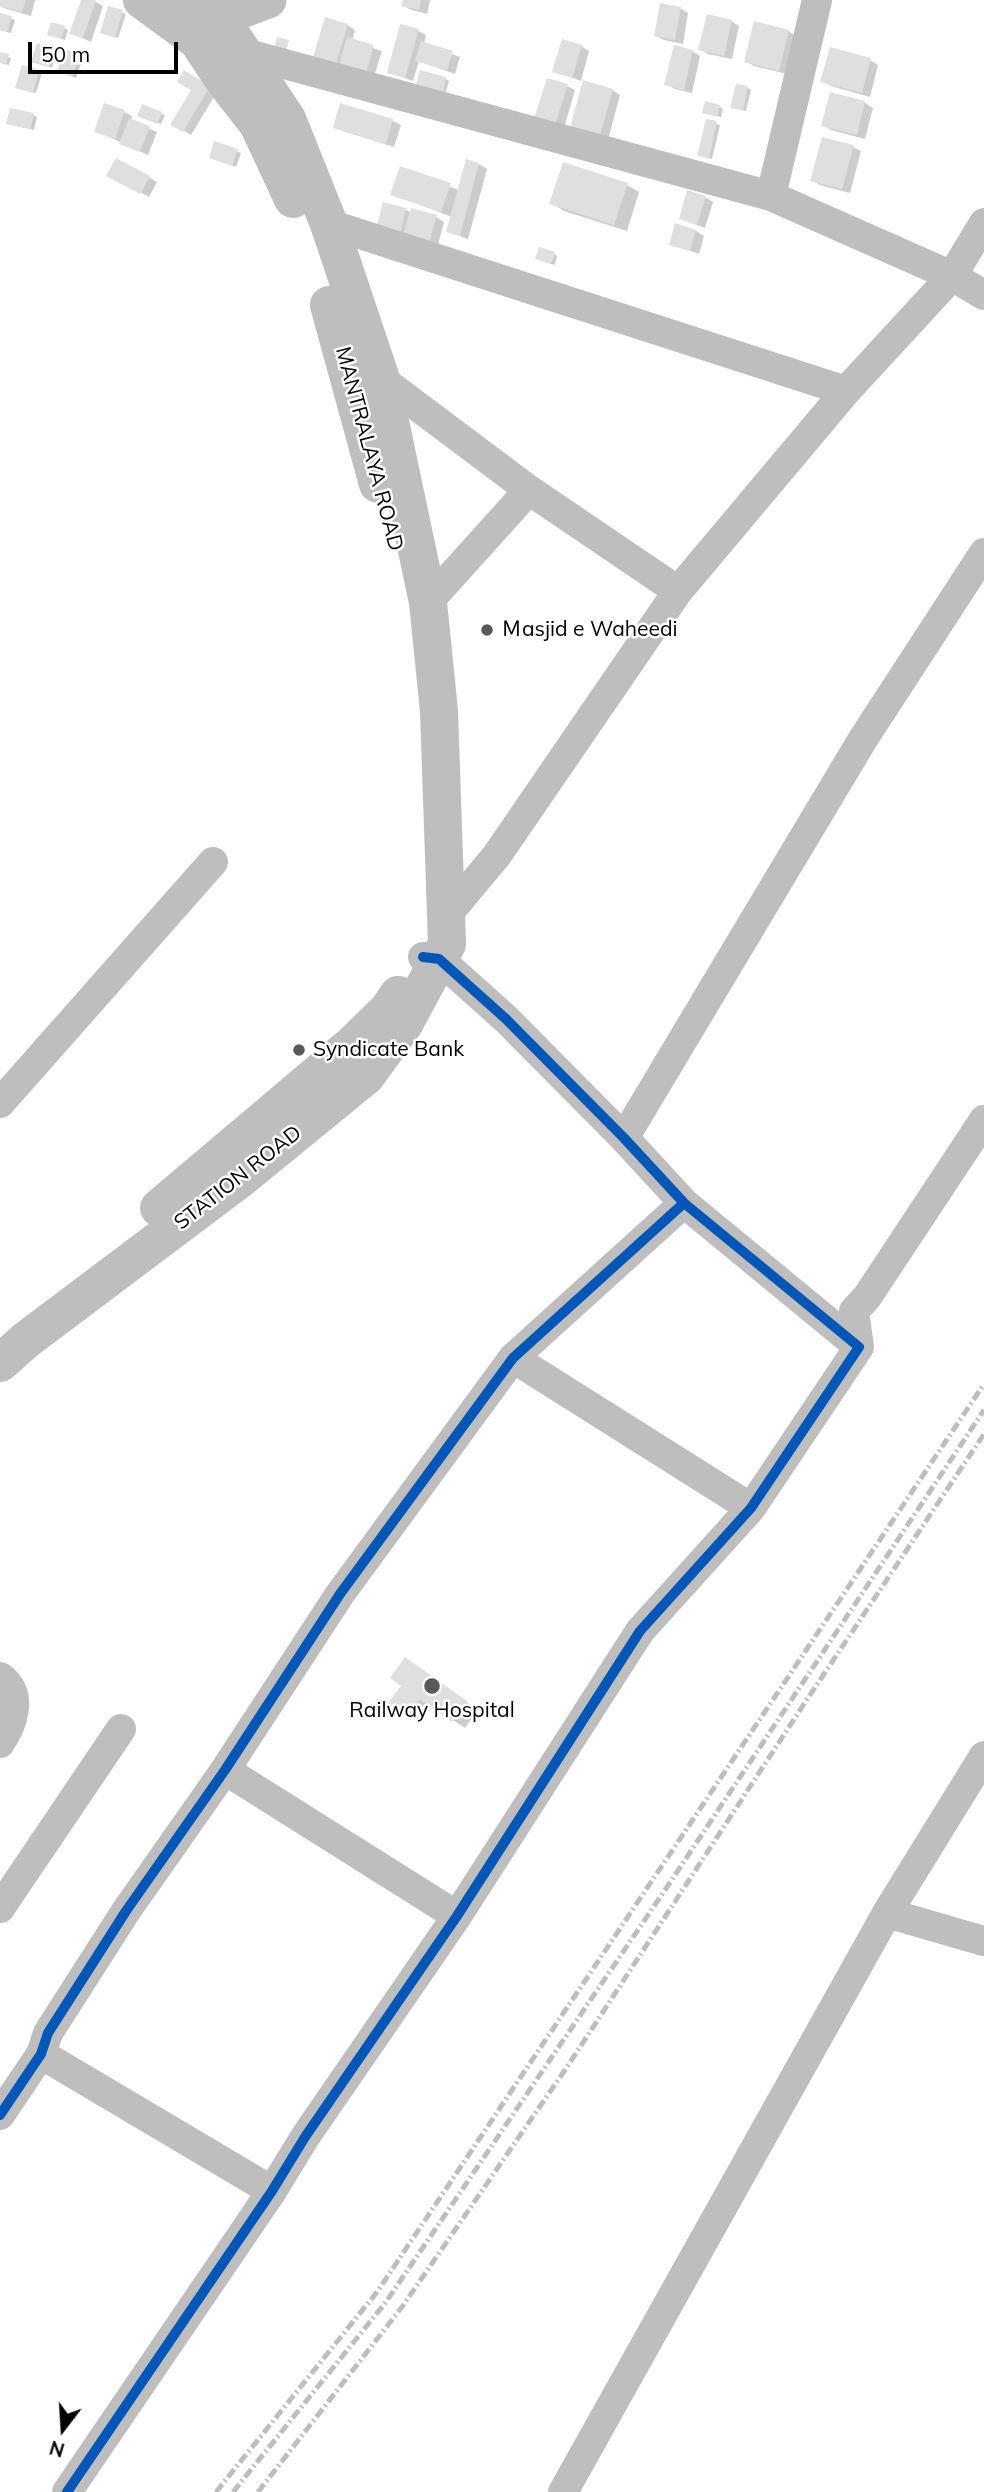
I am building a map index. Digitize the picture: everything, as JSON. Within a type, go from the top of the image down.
[{"type":"highway","name":"MANTRALAYA ROAD","points":[[142,0],[204,20],[244,53],[287,119],[329,224],[382,379],[428,602],[439,711],[447,944],[431,958]]},
{"type":"highway","name":"MANTRALAYA ROAD","points":[[204,20],[223,79],[258,124],[305,227],[344,352],[409,601],[422,719],[422,777],[431,958]]},
{"type":"highway","name":"STATION ROAD","points":[[0,1338],[218,1160],[354,1044],[388,1010],[431,958]]},
{"type":"highway","name":"STATION ROAD","points":[[0,1363],[26,1340],[240,1179],[366,1076],[404,1024],[431,958]]},
{"type":"main road","points":[[204,20],[268,0]]},
{"type":"street","points":[[771,196],[818,2]]},
{"type":"street","points":[[244,53],[771,196],[952,275],[984,295]]},
{"type":"street","points":[[447,915],[497,855],[678,591],[846,391],[952,275],[984,222]]},
{"type":"street","points":[[329,224],[846,391]]},
{"type":"street","points":[[382,379],[529,490],[678,591]]},
{"type":"street","points":[[428,602],[529,490]]},
{"type":"street","points":[[624,1138],[863,739],[984,554]]},
{"type":"street","points":[[0,1103],[213,862]]},
{"type":"street","points":[[431,958],[506,1019],[684,1203],[859,1347]]},
{"type":"street","points":[[67,2492],[272,2192],[312,2126],[457,1916],[640,1631],[751,1508],[859,1347],[854,1311],[867,1297],[984,1120]]},
{"type":"street","points":[[0,2115],[41,2054],[48,2033],[119,1922],[225,1770],[340,1594],[513,1358],[684,1203]]},
{"type":"street","points":[[513,1358],[751,1508]]},
{"type":"street","points":[[0,1677],[5,1680],[13,1696],[14,1714],[0,1743]]},
{"type":"street","points":[[0,1908],[121,1729]]},
{"type":"street","points":[[563,2492],[887,1913],[984,1756]]},
{"type":"street","points":[[225,1770],[457,1916]]},
{"type":"street","points":[[887,1913],[984,1941]]},
{"type":"street","points":[[41,2054],[272,2192]]},
{"type":"building","points":[[0,0],[26,0],[22,12],[0,6]]},
{"type":"building","points":[[81,0],[96,0],[83,38],[69,34]]},
{"type":"building","points":[[403,0],[421,0],[419,10],[401,6]]},
{"type":"building","points":[[660,3],[681,7],[675,40],[654,36]]},
{"type":"building","points":[[108,6],[123,10],[115,38],[100,33]]},
{"type":"building","points":[[0,13],[12,16],[7,32],[0,30]]},
{"type":"building","points":[[707,14],[732,20],[724,56],[698,50]]},
{"type":"building","points":[[325,17],[348,24],[332,77],[309,70]]},
{"type":"building","points":[[754,21],[789,30],[779,71],[744,62]]},
{"type":"building","points":[[51,22],[65,26],[61,39],[47,35]]},
{"type":"building","points":[[400,24],[419,29],[405,78],[387,73]]},
{"type":"building","points":[[277,37],[289,40],[283,64],[271,61]]},
{"type":"building","points":[[347,37],[374,45],[365,77],[338,69]]},
{"type":"building","points":[[562,39],[582,45],[572,78],[552,72]]},
{"type":"building","points":[[421,41],[453,51],[447,70],[415,61]]},
{"type":"building","points":[[37,43],[55,50],[49,67],[31,62]]},
{"type":"building","points":[[674,45],[693,50],[684,90],[664,85]]},
{"type":"building","points":[[830,47],[871,58],[862,93],[820,82]]},
{"type":"building","points":[[65,49],[80,55],[72,77],[57,71]]},
{"type":"building","points":[[0,52],[9,54],[6,64],[0,63]]},
{"type":"building","points":[[22,65],[39,70],[33,93],[15,88]]},
{"type":"building","points":[[184,70],[210,86],[183,132],[170,125],[191,90],[177,82]]},
{"type":"building","points":[[420,70],[446,77],[443,92],[416,85]]},
{"type":"building","points":[[547,78],[568,84],[553,131],[532,125]]},
{"type":"building","points":[[583,80],[613,89],[600,136],[570,128]]},
{"type":"building","points":[[736,84],[748,86],[743,110],[730,108]]},
{"type":"building","points":[[830,92],[865,101],[857,135],[821,126]]},
{"type":"building","points":[[705,101],[720,105],[717,117],[702,113]]},
{"type":"building","points":[[104,103],[125,110],[115,139],[94,132]]},
{"type":"building","points":[[340,103],[393,119],[386,144],[333,128]]},
{"type":"building","points":[[142,104],[162,112],[157,124],[137,116]]},
{"type":"building","points":[[10,108],[34,113],[30,129],[6,124]]},
{"type":"building","points":[[129,118],[150,126],[140,152],[119,144]]},
{"type":"building","points":[[706,119],[717,121],[709,158],[697,156]]},
{"type":"building","points":[[822,137],[854,145],[842,189],[810,181]]},
{"type":"building","points":[[214,141],[238,149],[232,166],[209,158]]},
{"type":"building","points":[[116,158],[150,176],[140,194],[106,176]]},
{"type":"building","points":[[466,159],[479,163],[460,236],[446,232]]},
{"type":"building","points":[[563,162],[628,183],[614,225],[549,204]]},
{"type":"building","points":[[400,166],[451,183],[441,212],[390,195]]},
{"type":"building","points":[[687,190],[706,196],[697,225],[679,219]]},
{"type":"building","points":[[383,202],[406,208],[400,235],[376,229]]},
{"type":"building","points":[[411,208],[437,215],[429,242],[403,234]]},
{"type":"building","points":[[675,223],[696,230],[690,251],[669,245]]},
{"type":"building","points":[[539,247],[555,252],[551,264],[535,259]]},
{"type":"building","points":[[405,1657],[467,1701],[452,1722],[420,1699],[407,1717],[388,1703],[401,1686],[390,1678]]},
{"type":"railway","points":[[216,2492],[377,2292],[984,1384]]},
{"type":"railway","points":[[233,2492],[386,2302],[667,1887],[984,1410]]},
{"type":"railway","points":[[258,2492],[402,2307],[567,2067],[984,1434]]},
{"type":"cycle path","points":[[67,2492],[457,1916],[640,1631],[751,1508],[859,1347],[684,1203],[506,1019],[439,959],[423,957]]},
{"type":"cycle path","points":[[0,2115],[41,2054],[48,2033],[126,1911],[225,1770],[340,1594],[513,1358],[684,1203]]},
{"type":"place","name":"Ｍasjid e Waheedi","points":[[487,630]]},
{"type":"place","name":"Syndicate Bank","points":[[299,1050]]},
{"type":"place","name":"Railway Hospital","points":[[432,1686]]}]
